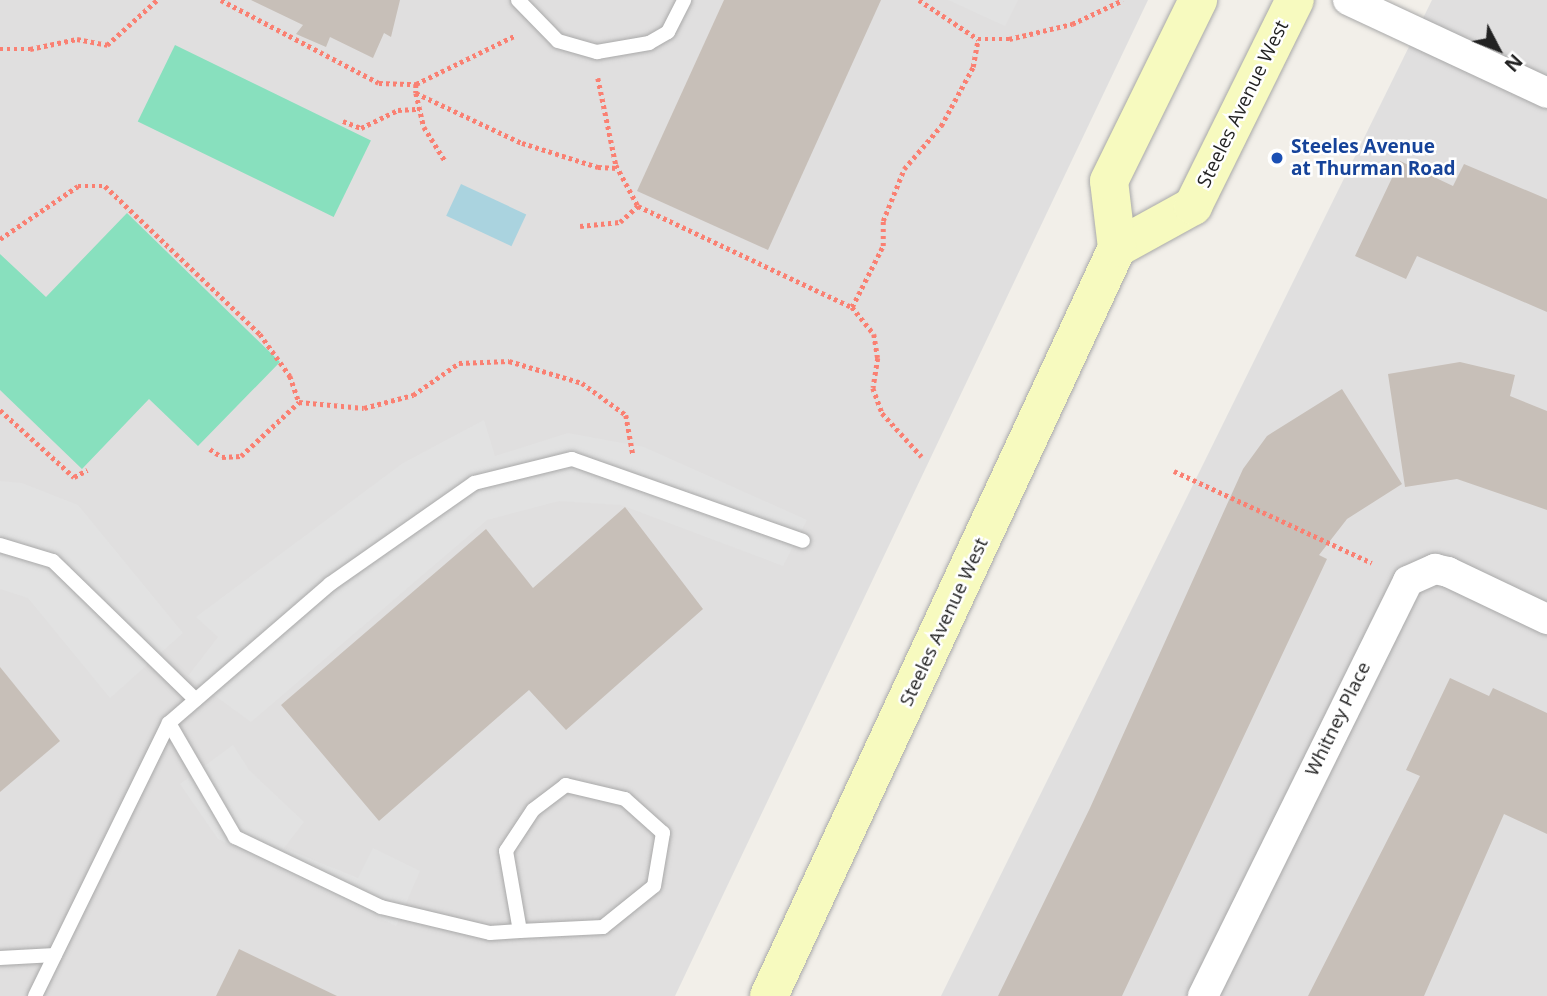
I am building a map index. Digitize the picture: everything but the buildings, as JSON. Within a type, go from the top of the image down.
[{"type":"main road","points":[[1117,248],[1109,181],[1198,0]]},
{"type":"main road","name":"Steeles Avenue West","points":[[769,996],[1117,248],[1193,206],[1294,0]]},
{"type":"street","points":[[1348,0],[1547,93]]},
{"type":"street","name":"Whitney Place","points":[[1203,996],[1408,581],[1435,569],[1448,572],[1547,619]]},
{"type":"lane","points":[[518,0],[558,41],[597,52],[649,43],[668,32],[684,0]]},
{"type":"lane","points":[[35,996],[169,723],[330,584],[474,483],[572,459],[803,541]]},
{"type":"lane","points":[[0,545],[52,561],[196,700]]},
{"type":"lane","points":[[169,723],[235,837],[381,907],[490,933],[603,927],[654,886],[663,833],[625,799],[566,785],[533,810],[506,851],[520,931]]},
{"type":"lane","points":[[0,958],[55,955]]},
{"type":"path","points":[[0,49],[30,49],[77,39],[107,45],[157,0]]},
{"type":"path","points":[[221,0],[379,83],[416,84],[519,34],[528,41]]},
{"type":"path","points":[[919,0],[978,39],[1009,39],[1072,24],[1123,0]]},
{"type":"path","points":[[852,307],[883,246],[883,221],[904,169],[942,126],[973,67],[978,39]]},
{"type":"path","points":[[587,71],[597,74],[618,168],[638,206],[852,307],[874,334],[878,358],[873,388],[882,413],[922,457]]},
{"type":"path","points":[[416,84],[424,127],[445,161]]},
{"type":"path","points":[[416,93],[522,143],[598,167],[618,168]]},
{"type":"path","points":[[343,121],[361,128],[398,110],[420,109]]},
{"type":"path","points":[[0,239],[78,186],[104,187],[260,334],[290,376],[299,402]]},
{"type":"path","points":[[580,226],[620,222],[638,206]]},
{"type":"path","points":[[209,449],[222,457],[241,456],[299,402],[364,408],[413,395],[459,363],[509,361],[582,383],[626,415],[638,483]]},
{"type":"path","points":[[0,410],[74,477],[87,471]]},
{"type":"path","points":[[1174,471],[1372,564]]},
{"type":"shaded area","points":[[0,0],[1148,0],[675,996],[0,996]]},
{"type":"shaded area","points":[[948,0],[1018,0],[1005,26]]},
{"type":"shaded area","points":[[1432,0],[1547,0],[1547,996],[941,996]]},
{"type":"shaded area","points":[[484,420],[495,456],[568,433],[644,447],[807,520],[783,566],[621,505],[559,501],[487,520],[251,722],[188,676],[218,637],[196,617],[403,463]]},
{"type":"shaded area","points":[[0,481],[22,483],[78,505],[183,633],[110,698],[28,598],[0,589]]},
{"type":"shaded area","points":[[233,745],[249,770],[304,822],[284,848],[358,878],[373,848],[420,871],[396,926],[218,839],[180,784]]},
{"type":"green space","points":[[175,45],[371,141],[334,217],[138,121]]},
{"type":"green space","points":[[127,213],[280,362],[198,446],[149,399],[82,469],[0,390],[0,254],[46,297]]},
{"type":"water","points":[[461,184],[526,214],[511,246],[446,216]]},
{"type":"place","name":"Steeles Avenue at Thurman Road","points":[[1277,158]]}]
